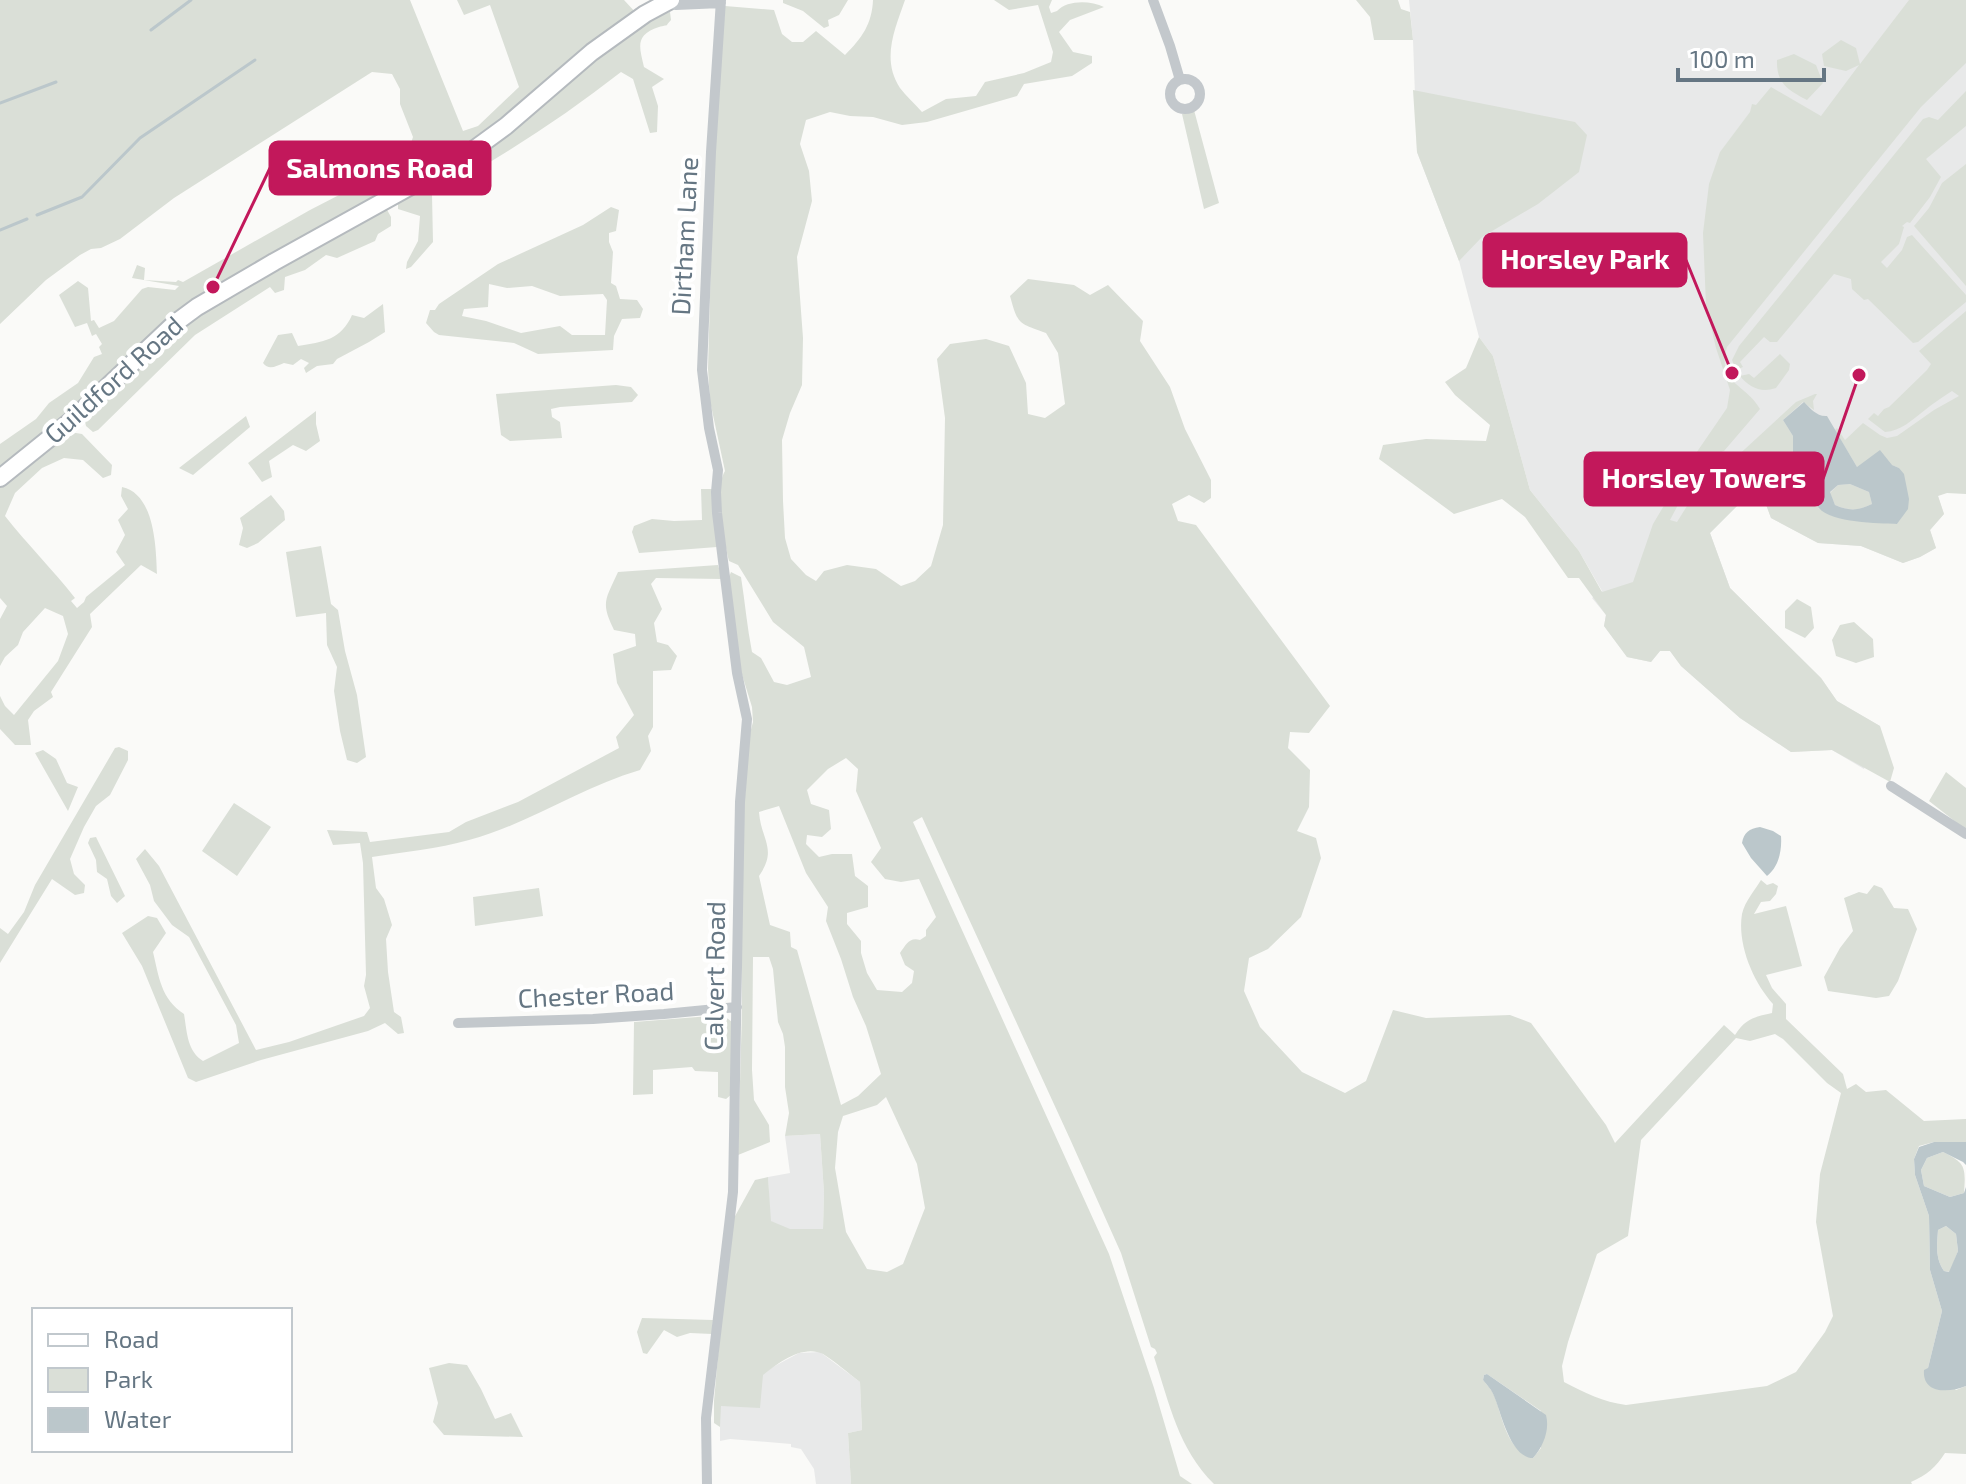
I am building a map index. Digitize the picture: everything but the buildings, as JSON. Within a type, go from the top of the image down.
[{"type":"main road","name":"Guildford Road","points":[[0,478],[72,420],[174,324],[197,307],[465,156],[506,126],[592,52],[645,14],[669,1]]},
{"type":"street","points":[[1153,0],[1180,80]]},
{"type":"street","name":"Dirtham Lane","points":[[669,1],[676,5],[721,2],[702,353],[705,399],[718,470]]},
{"type":"street","name":"Calvert Road","points":[[707,1484],[706,1418],[732,1204],[740,802],[747,719],[737,673],[717,513],[718,470]]},
{"type":"street","points":[[1891,786],[1966,834]]},
{"type":"street","name":"Chester Road","points":[[458,1023],[593,1019],[737,1007]]},
{"type":"shaded area","points":[[1409,0],[1966,0],[1966,391],[1938,496],[1944,514],[1930,530],[1936,548],[1903,563],[1861,546],[1818,543],[1771,518],[1764,499],[1750,493],[1710,533],[1730,588],[1821,678],[1837,701],[1880,726],[1864,769],[1832,750],[1791,752],[1740,718],[1681,666],[1670,651],[1660,651],[1651,662],[1627,657],[1604,626],[1606,615],[1592,598],[1602,591],[1579,551],[1530,490],[1493,356],[1479,337],[1459,261],[1417,152]]},
{"type":"shaded area","points":[[820,1134],[823,1229],[790,1230],[770,1221],[768,1177],[790,1173],[785,1136]]},
{"type":"shaded area","points":[[820,1352],[860,1382],[862,1430],[848,1433],[851,1484],[816,1484],[814,1469],[801,1449],[791,1447],[791,1444],[730,1439],[720,1441],[720,1406],[771,1368],[799,1353]]},
{"type":"green space","points":[[0,0],[410,0],[463,131],[478,126],[519,87],[490,5],[464,15],[457,0],[624,0],[637,14],[472,147],[237,278],[0,473],[0,444],[36,419],[49,403],[78,383],[94,357],[102,354],[99,347],[102,344],[96,334],[92,336],[87,323],[75,327],[59,295],[78,281],[88,288],[91,321],[94,320],[99,328],[114,321],[142,289],[175,290],[179,286],[132,278],[137,265],[145,268],[144,280],[183,282],[310,210],[405,161],[413,137],[400,104],[400,89],[392,74],[372,72],[174,198],[120,239],[80,255],[46,280],[0,324]]},
{"type":"green space","points":[[783,0],[848,0],[839,15],[828,20],[829,26],[824,28],[803,11],[783,3]]},
{"type":"green space","points":[[873,0],[905,0],[892,44],[891,66],[900,88],[922,112],[946,99],[976,96],[985,82],[1024,73],[1051,62],[1053,52],[1038,5],[1009,10],[994,0],[1052,0],[1049,7],[1051,13],[1079,2],[1104,7],[1070,20],[1059,32],[1073,52],[1092,56],[1092,63],[1072,76],[1024,84],[1017,96],[927,122],[902,125],[873,117],[830,112],[806,120],[800,144],[809,171],[812,201],[797,257],[803,338],[802,385],[782,440],[785,538],[791,559],[816,581],[824,571],[847,565],[876,569],[901,586],[915,581],[931,566],[943,525],[945,418],[937,359],[950,344],[986,339],[1009,346],[1026,383],[1028,414],[1045,418],[1065,404],[1058,353],[1046,333],[1020,322],[1010,296],[1028,279],[1074,285],[1090,295],[1108,285],[1143,321],[1140,341],[1170,387],[1185,429],[1211,480],[1211,498],[1204,503],[1189,495],[1172,504],[1178,521],[1196,525],[1330,706],[1309,733],[1290,732],[1288,748],[1310,770],[1309,807],[1297,831],[1316,838],[1321,858],[1301,917],[1268,949],[1249,958],[1244,991],[1260,1027],[1302,1072],[1345,1093],[1366,1081],[1393,1010],[1426,1018],[1510,1015],[1531,1023],[1606,1125],[1615,1143],[1724,1025],[1735,1035],[1750,1020],[1772,1013],[1773,1004],[1748,962],[1741,926],[1745,905],[1761,880],[1767,885],[1773,883],[1778,886],[1770,901],[1761,902],[1754,914],[1786,906],[1802,966],[1766,975],[1772,988],[1786,1004],[1786,1019],[1843,1074],[1847,1089],[1856,1084],[1866,1092],[1886,1090],[1924,1121],[1966,1119],[1966,1142],[1934,1142],[1919,1146],[1914,1159],[1915,1175],[1929,1216],[1930,1270],[1942,1311],[1928,1368],[1956,1390],[1966,1386],[1966,1454],[1945,1453],[1935,1466],[1912,1484],[1214,1484],[1183,1441],[1154,1357],[1157,1353],[1151,1347],[1121,1253],[922,817],[913,822],[1109,1254],[1180,1476],[1192,1484],[851,1484],[848,1433],[862,1430],[860,1382],[828,1357],[815,1352],[791,1356],[763,1375],[760,1408],[721,1406],[720,1427],[714,1423],[721,1322],[734,1218],[755,1180],[768,1177],[771,1221],[790,1229],[823,1229],[824,1193],[820,1134],[785,1136],[789,1113],[785,1087],[785,1047],[778,1022],[769,957],[753,957],[752,1070],[754,1100],[769,1125],[770,1142],[738,1155],[744,809],[749,737],[753,722],[752,707],[740,668],[729,577],[731,572],[741,577],[752,652],[761,658],[774,682],[787,685],[811,677],[804,647],[773,622],[738,565],[729,561],[723,529],[720,490],[725,471],[710,401],[708,369],[714,153],[725,6],[774,10],[782,34],[792,42],[803,42],[816,31],[845,55],[865,30]],"holes":[[[846,758],[858,769],[856,791],[881,848],[871,862],[885,879],[901,882],[919,879],[936,917],[926,930],[926,936],[910,941],[900,953],[905,965],[914,971],[912,983],[902,992],[877,990],[867,973],[861,941],[847,924],[847,913],[868,907],[868,886],[855,876],[852,854],[819,857],[806,844],[807,835],[822,837],[831,829],[829,810],[811,804],[807,790],[828,769]],[[779,806],[806,873],[828,907],[826,921],[881,1074],[858,1096],[841,1105],[797,950],[791,947],[790,932],[770,925],[759,876],[765,867],[768,851],[759,812]],[[1775,1034],[1841,1093],[1820,1174],[1816,1222],[1833,1316],[1796,1372],[1767,1386],[1626,1405],[1610,1402],[1564,1382],[1562,1366],[1597,1254],[1628,1236],[1641,1140],[1736,1038],[1750,1041]],[[886,1097],[917,1164],[925,1208],[903,1264],[887,1272],[867,1269],[846,1232],[835,1168],[838,1132],[843,1116],[877,1105]],[[1487,1374],[1541,1411],[1541,1448],[1533,1458],[1511,1441],[1494,1395],[1483,1380]]]},
{"type":"green space","points":[[1356,0],[1398,0],[1401,9],[1410,12],[1413,40],[1374,40],[1370,17]]},
{"type":"green space","points":[[1909,0],[1966,0],[1966,63],[1921,107],[1727,347],[1725,359],[1729,376],[1760,409],[1724,451],[1701,460],[1708,472],[1679,503],[1670,520],[1677,522],[1687,506],[1796,402],[1817,394],[1813,401],[1814,410],[1803,402],[1783,420],[1793,436],[1793,453],[1802,465],[1801,480],[1819,509],[1897,524],[1908,502],[1899,468],[1892,465],[1857,467],[1835,430],[1837,428],[1845,440],[1863,423],[1887,438],[1897,436],[1959,396],[1952,391],[1896,430],[1885,432],[1868,419],[1889,407],[1927,370],[1931,364],[1919,351],[1966,311],[1966,494],[1938,496],[1944,514],[1930,530],[1936,548],[1903,563],[1861,546],[1818,543],[1771,518],[1764,499],[1750,493],[1710,533],[1730,588],[1821,678],[1837,701],[1880,726],[1894,768],[1890,782],[1832,750],[1791,752],[1740,718],[1681,666],[1670,651],[1660,651],[1651,662],[1627,657],[1604,626],[1606,615],[1579,578],[1568,578],[1525,517],[1502,499],[1454,514],[1379,459],[1383,445],[1426,439],[1486,441],[1490,425],[1455,395],[1445,382],[1466,368],[1479,337],[1493,356],[1530,490],[1579,551],[1602,592],[1633,582],[1653,524],[1727,408],[1730,390],[1706,305],[1703,233],[1709,184],[1720,152],[1750,112],[1752,104],[1756,105],[1771,87],[1821,116],[1859,65],[1846,71],[1824,66],[1822,54],[1841,40],[1856,48],[1860,64]]},
{"type":"green space","points":[[670,12],[671,20],[667,25],[651,30],[641,42],[644,67],[664,79],[652,87],[658,106],[657,132],[650,133],[633,79],[621,72],[530,137],[432,195],[433,242],[406,269],[418,241],[420,216],[398,209],[398,200],[657,14]]},
{"type":"green space","points":[[1794,54],[1816,65],[1823,83],[1807,100],[1789,89],[1781,80],[1777,68],[1777,60]]},
{"type":"green space","points":[[1413,90],[1575,122],[1587,135],[1579,172],[1538,204],[1482,237],[1459,261],[1417,152]]},
{"type":"green space","points":[[1966,91],[1966,126],[1926,159],[1941,177],[1910,223],[1902,226],[1899,244],[1881,262],[1887,268],[1902,250],[1907,237],[1912,235],[1966,295],[1966,302],[1913,343],[1868,299],[1864,300],[1852,289],[1851,279],[1834,274],[1777,342],[1770,342],[1764,337],[1740,362],[1743,367],[1738,369],[1732,360],[1739,346],[1923,119],[1938,120]]},
{"type":"green space","points":[[1194,110],[1219,203],[1204,209],[1182,114]]},
{"type":"green space","points":[[1966,164],[1966,286],[1914,226],[1929,208],[1942,183]]},
{"type":"green space","points":[[611,207],[619,210],[616,231],[609,233],[613,252],[611,283],[616,286],[620,299],[637,300],[643,309],[640,318],[622,319],[614,336],[613,350],[538,354],[514,343],[439,335],[426,323],[430,310],[435,310],[439,304],[498,264],[583,225]],"holes":[[[489,284],[507,288],[532,286],[560,296],[603,294],[607,300],[605,335],[572,335],[560,326],[521,333],[462,316],[464,309],[488,307]]]},
{"type":"green space","points":[[386,208],[391,217],[391,226],[378,234],[375,241],[337,258],[326,255],[305,270],[285,277],[284,290],[275,293],[270,287],[195,335],[98,430],[93,432],[86,426],[84,417],[169,332],[272,270]]},
{"type":"green space","points":[[383,304],[385,332],[333,364],[317,366],[306,373],[304,368],[309,363],[301,359],[293,365],[284,363],[270,367],[263,363],[278,335],[292,333],[298,346],[323,341],[337,335],[352,315],[364,318]]},
{"type":"green space","points":[[1780,354],[1790,364],[1776,388],[1756,388],[1740,376],[1749,374],[1754,378]]},
{"type":"green space","points":[[616,385],[631,387],[638,395],[632,402],[551,409],[552,417],[560,422],[562,438],[510,441],[501,435],[496,394]]},
{"type":"green space","points":[[316,411],[320,441],[306,451],[293,445],[269,461],[272,477],[262,482],[248,463]]},
{"type":"green space","points":[[246,416],[250,427],[193,475],[179,468]]},
{"type":"green space","points":[[70,432],[82,434],[112,465],[111,475],[103,478],[83,460],[64,458],[42,468],[15,493],[5,516],[75,598],[71,601],[77,608],[125,565],[116,552],[125,535],[118,520],[128,509],[121,496],[122,487],[141,500],[152,523],[157,574],[141,565],[90,614],[92,627],[51,692],[53,697],[34,711],[28,720],[31,745],[15,745],[0,729],[0,696],[14,715],[58,661],[68,634],[63,616],[45,608],[23,632],[18,645],[0,666],[0,619],[7,606],[0,598],[0,486]]},
{"type":"green space","points":[[1850,484],[1869,492],[1872,504],[1854,509],[1835,505],[1830,493],[1838,485]]},
{"type":"green space","points":[[701,489],[712,489],[717,547],[639,553],[632,532],[634,526],[652,519],[702,520]]},
{"type":"green space","points":[[271,495],[284,511],[285,520],[258,543],[247,548],[239,545],[243,528],[240,518]]},
{"type":"green space","points":[[321,546],[331,604],[338,610],[357,695],[366,757],[357,763],[347,760],[340,731],[334,691],[337,667],[327,645],[326,613],[296,617],[286,552]]},
{"type":"green space","points":[[718,565],[722,579],[656,578],[651,584],[662,609],[654,623],[657,642],[668,645],[677,656],[671,670],[653,671],[653,727],[648,736],[651,751],[640,770],[491,833],[445,846],[372,857],[376,888],[384,899],[392,925],[386,939],[388,972],[394,1012],[401,1017],[404,1033],[398,1034],[385,1023],[368,1031],[261,1060],[196,1082],[188,1078],[142,966],[122,933],[148,916],[157,918],[166,933],[153,952],[159,979],[170,1002],[184,1014],[189,1040],[198,1057],[203,1061],[239,1043],[236,1025],[189,937],[172,925],[154,901],[150,885],[136,859],[145,849],[159,866],[256,1050],[364,1016],[370,1008],[364,986],[363,863],[360,843],[333,845],[327,830],[367,832],[370,842],[449,832],[518,802],[619,748],[616,737],[634,715],[617,683],[613,654],[636,646],[635,634],[614,630],[607,613],[606,601],[618,572]]},
{"type":"green space","points":[[1797,599],[1811,607],[1814,628],[1805,638],[1785,628],[1785,611]]},
{"type":"green space","points":[[1854,622],[1873,639],[1874,657],[1856,663],[1836,656],[1832,640],[1840,625]]},
{"type":"green space","points":[[115,748],[128,751],[128,760],[110,795],[96,806],[70,859],[74,874],[85,885],[84,893],[75,895],[52,879],[0,963],[0,928],[8,934],[24,912],[35,885]]},
{"type":"green space","points":[[43,750],[56,759],[67,783],[78,787],[68,811],[35,753]]},
{"type":"green space","points":[[1946,772],[1966,788],[1966,830],[1929,801]]},
{"type":"green space","points":[[234,803],[271,827],[237,876],[202,851]]},
{"type":"green space","points":[[96,837],[125,896],[117,903],[111,896],[107,879],[97,872],[96,860],[88,843],[90,838]]},
{"type":"green space","points":[[1874,885],[1882,888],[1894,908],[1908,909],[1917,929],[1898,981],[1889,996],[1876,998],[1828,991],[1824,977],[1853,931],[1844,898],[1859,892],[1867,894]]},
{"type":"green space","points":[[539,888],[543,916],[475,926],[473,897]]},
{"type":"green space","points":[[723,1015],[732,1022],[732,1094],[726,1099],[718,1097],[718,1072],[695,1071],[692,1067],[653,1070],[653,1094],[633,1095],[634,1022]]},
{"type":"green space","points":[[1943,1152],[1962,1166],[1964,1193],[1950,1197],[1924,1186],[1921,1170],[1927,1158]]},
{"type":"green space","points":[[1946,1226],[1956,1234],[1958,1251],[1950,1272],[1944,1271],[1937,1251],[1938,1230]]},
{"type":"green space","points":[[642,1318],[713,1320],[712,1334],[690,1333],[677,1337],[664,1330],[647,1354],[643,1353],[637,1332]]},
{"type":"green space","points":[[449,1363],[467,1365],[495,1419],[511,1413],[523,1437],[444,1435],[433,1422],[438,1403],[429,1368]]},
{"type":"water","points":[[1804,402],[1817,414],[1827,416],[1857,467],[1880,450],[1904,474],[1908,509],[1897,524],[1843,519],[1818,507],[1801,480],[1802,465],[1793,453],[1793,436],[1783,420]],"holes":[[[1850,484],[1869,492],[1872,504],[1854,509],[1835,505],[1830,492],[1838,485]]]},
{"type":"water","points":[[1760,827],[1781,836],[1779,858],[1767,876],[1742,843],[1748,832]]},
{"type":"water","points":[[1934,1142],[1966,1142],[1966,1165],[1943,1152],[1927,1158],[1921,1170],[1924,1186],[1950,1197],[1964,1193],[1966,1187],[1966,1386],[1952,1390],[1938,1390],[1927,1384],[1925,1378],[1924,1370],[1928,1368],[1942,1311],[1930,1270],[1929,1216],[1915,1175],[1914,1159],[1919,1147]],"holes":[[[1946,1226],[1956,1234],[1958,1251],[1949,1272],[1944,1271],[1938,1256],[1938,1230]]]},
{"type":"water","points":[[1487,1374],[1546,1415],[1545,1438],[1533,1458],[1518,1451],[1512,1443],[1493,1394],[1483,1380]]},
{"type":"waterway","points":[[151,30],[191,0]]},
{"type":"waterway","points":[[37,215],[82,197],[140,138],[255,60]]},
{"type":"waterway","points":[[0,103],[56,82]]},
{"type":"waterway","points":[[0,230],[27,219]]},
{"type":"place","name":"Salmons Road","points":[[213,287]]},
{"type":"place","name":"Horsley Park","points":[[1732,373]]},
{"type":"place","name":"Horsley Towers","points":[[1859,375]]}]
